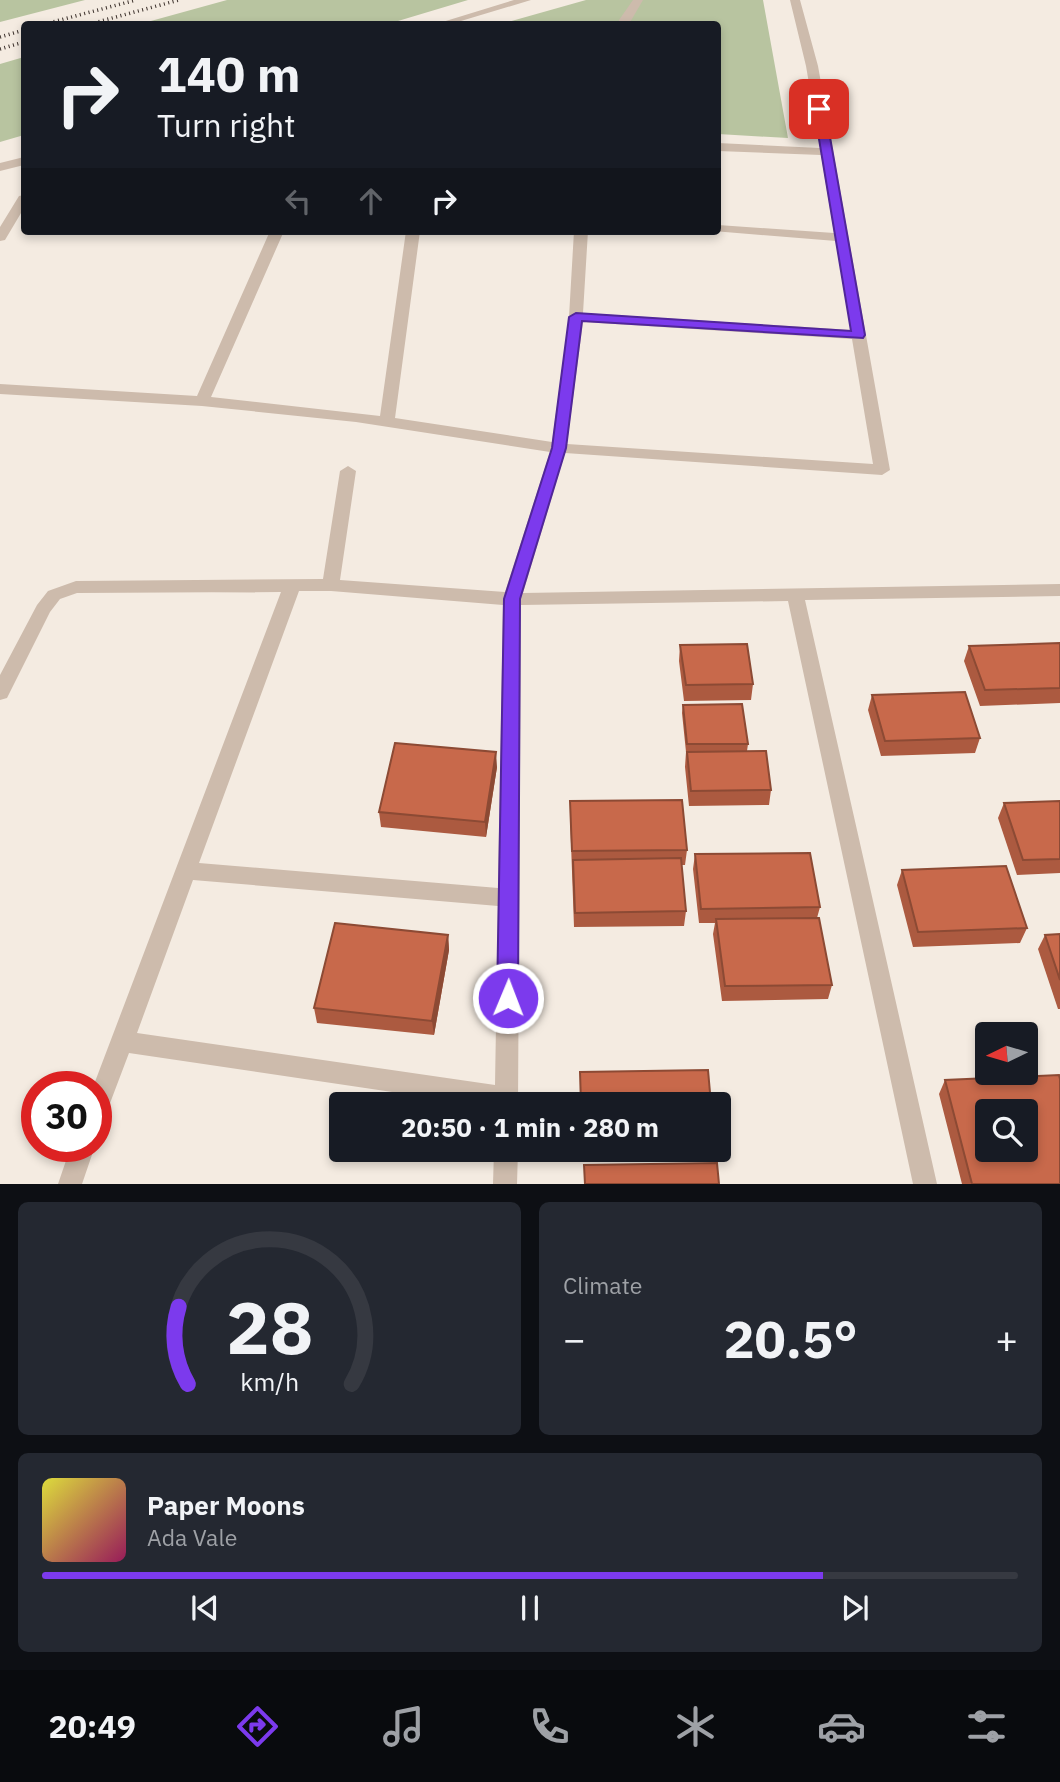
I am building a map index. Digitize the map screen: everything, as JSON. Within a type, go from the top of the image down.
[{"type":"street","points":[[468,20],[526,0]]},
{"type":"street","points":[[624,21],[638,0]]},
{"type":"street","points":[[0,389],[202,401],[356,417],[387,424],[559,448],[882,470],[812,66],[795,0]]},
{"type":"street","points":[[721,147],[827,152]]},
{"type":"street","points":[[0,167],[21,162]]},
{"type":"street","points":[[0,237],[21,204]]},
{"type":"street","points":[[721,229],[841,237]]},
{"type":"street","points":[[202,401],[275,235]]},
{"type":"street","points":[[387,424],[412,235]]},
{"type":"street","points":[[506,1092],[512,599],[559,448],[576,317],[581,235]]},
{"type":"street","points":[[576,317],[859,335]]},
{"type":"street","points":[[331,585],[348,471]]},
{"type":"street","points":[[0,693],[43,609],[54,595],[76,587],[331,585],[512,599],[1060,590]]},
{"type":"street","points":[[111,1071],[292,586]]},
{"type":"street","points":[[796,594],[925,1184]]},
{"type":"street","points":[[185,871],[509,898]]},
{"type":"street","points":[[122,1041],[448,1092]]},
{"type":"street","points":[[70,1184],[78,1162]]},
{"type":"street","points":[[505,1184],[506,1162]]},
{"type":"green space","points":[[0,0],[85,0],[0,22]]},
{"type":"green space","points":[[227,0],[468,0],[398,21],[151,21]]},
{"type":"green space","points":[[586,0],[763,0],[788,138],[721,134],[721,21],[512,21]]},
{"type":"green space","points":[[21,58],[21,136],[0,142],[0,64]]},
{"type":"building","points":[[1060,643],[1060,688],[985,690],[969,646]]},
{"type":"building","points":[[747,644],[753,684],[686,685],[680,645]]},
{"type":"building","points":[[965,692],[980,738],[885,741],[872,695]]},
{"type":"building","points":[[742,704],[748,744],[687,744],[683,705]]},
{"type":"building","points":[[395,743],[496,752],[485,822],[379,812]]},
{"type":"building","points":[[766,751],[771,790],[691,791],[687,752]]},
{"type":"building","points":[[682,800],[687,850],[572,851],[570,801]]},
{"type":"building","points":[[1060,801],[1060,859],[1023,860],[1004,803]]},
{"type":"building","points":[[810,853],[820,907],[701,909],[695,854]]},
{"type":"building","points":[[681,858],[686,911],[575,913],[573,860]]},
{"type":"building","points":[[1006,866],[1027,928],[918,932],[902,870]]},
{"type":"building","points":[[819,918],[832,985],[725,986],[716,919]]},
{"type":"building","points":[[335,923],[448,935],[432,1021],[314,1008]]},
{"type":"building","points":[[1060,934],[1060,980],[1045,935]]},
{"type":"building","points":[[708,1070],[710,1092],[581,1092],[580,1072]]},
{"type":"building","points":[[1059,1075],[1060,1184],[972,1184],[945,1080],[975,1079],[975,1085],[1038,1085],[1038,1076]]},
{"type":"building","points":[[717,1163],[719,1184],[585,1184],[584,1165]]},
{"type":"railway","points":[[56,21],[136,0]]},
{"type":"railway","points":[[101,21],[179,0]]},
{"type":"railway","points":[[0,37],[21,31]]},
{"type":"railway","points":[[0,49],[21,43]]},
{"type":"route","points":[[508,998],[512,599],[559,448],[576,317],[859,335],[819,109]]}]
